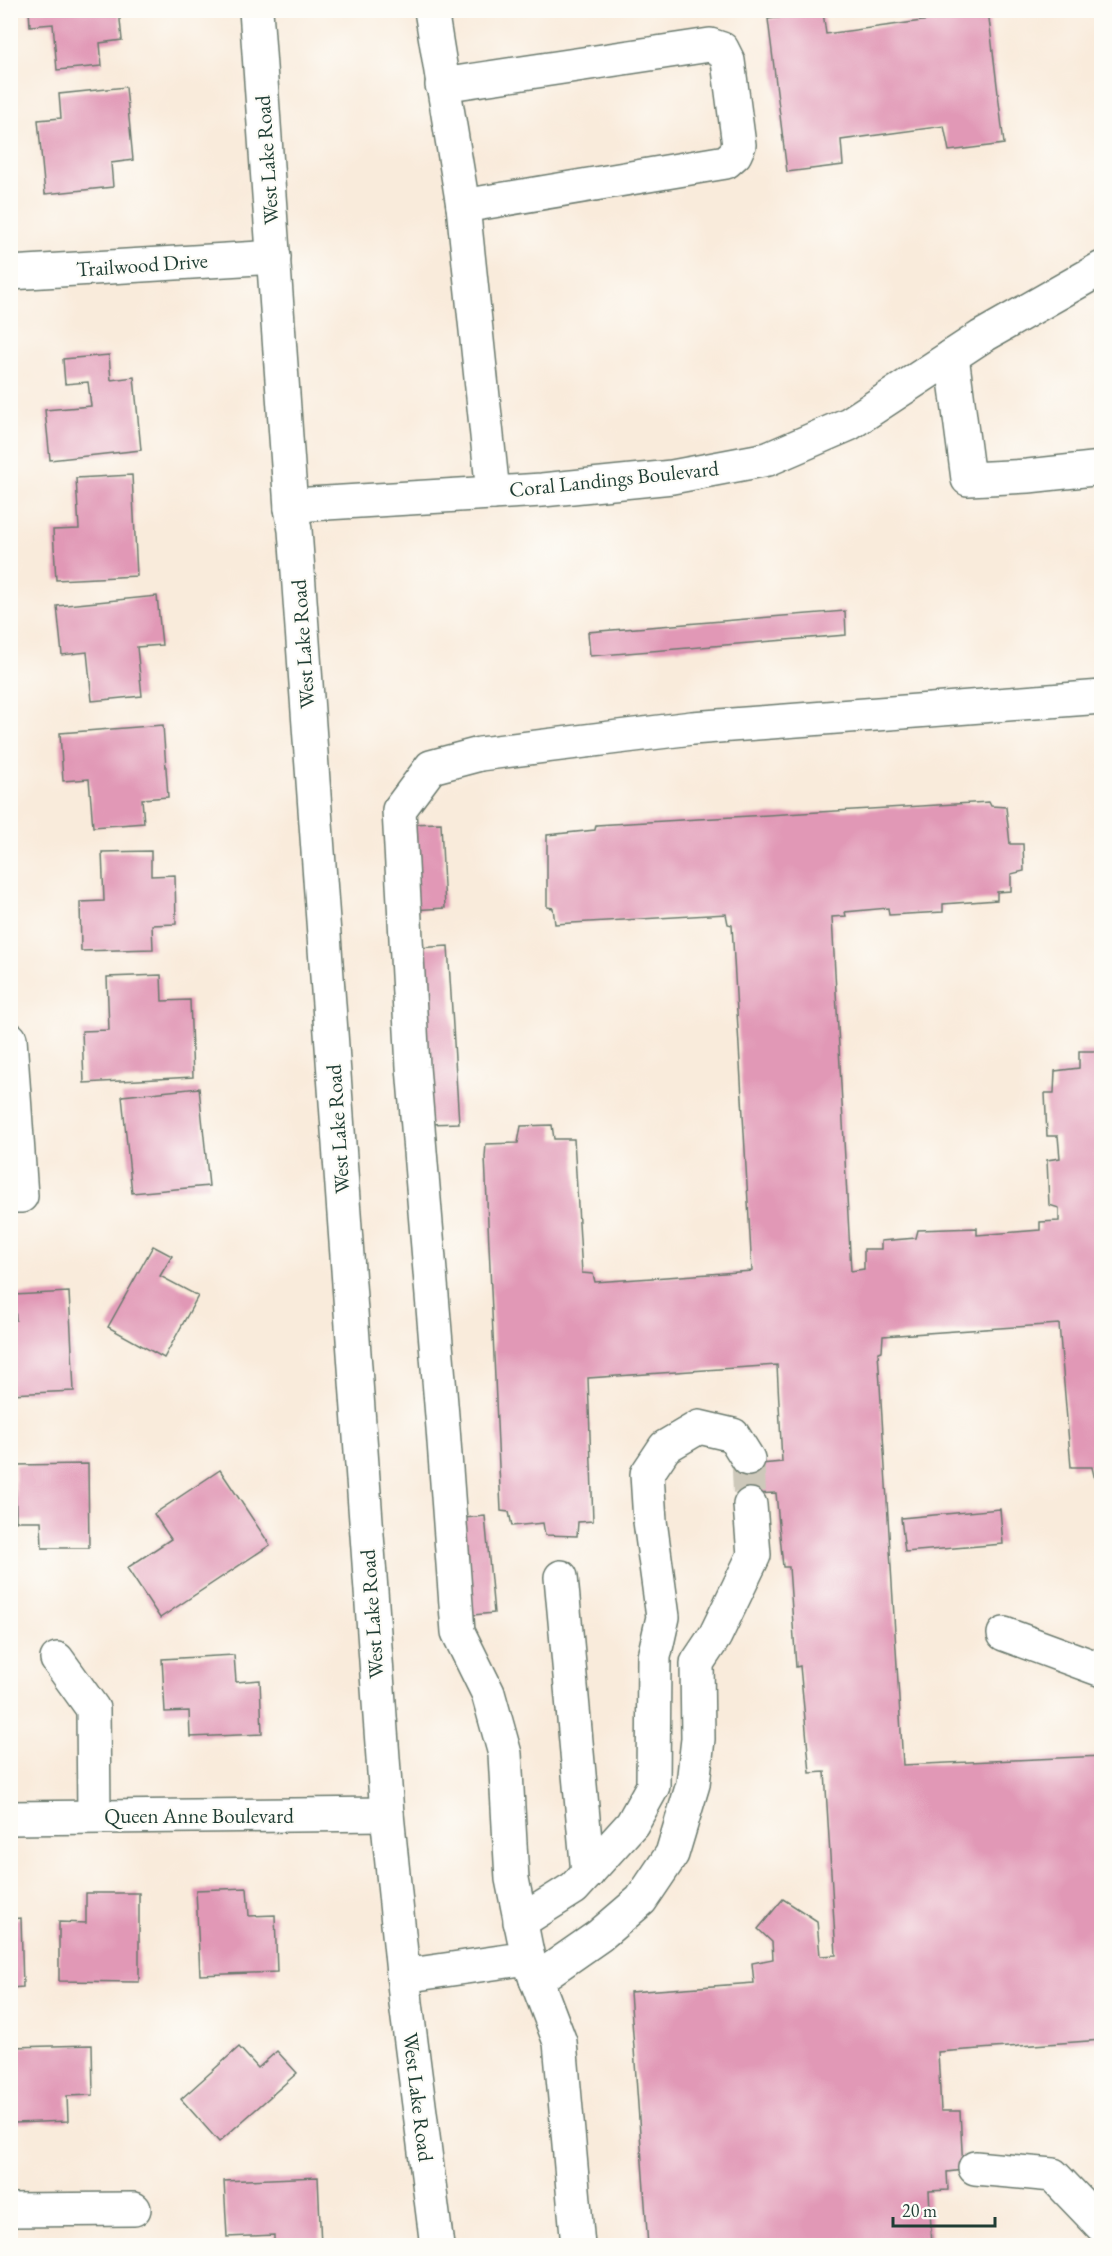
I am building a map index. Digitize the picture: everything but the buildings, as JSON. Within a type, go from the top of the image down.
[{"type":"street","name":"West Lake Road","points":[[256,10],[387,1814],[437,2246]]},
{"type":"street","points":[[431,10],[463,206],[493,493]]},
{"type":"street","points":[[442,85],[710,45],[722,49],[728,61],[739,146],[735,154],[726,162],[463,206]]},
{"type":"street","name":"Trailwood Drive","points":[[10,273],[274,257]]},
{"type":"street","name":"Coral Landings Boulevard","points":[[291,508],[310,504],[493,493],[672,477],[768,459],[849,424],[952,356],[1038,303],[1101,268]]},
{"type":"street","points":[[952,356],[968,479],[1028,476],[1101,468]]},
{"type":"street","points":[[578,2246],[560,2042],[532,1969],[520,1922],[512,1879],[505,1754],[489,1693],[458,1632],[413,1067],[399,810],[431,767],[480,754],[692,728],[1101,697]]},
{"type":"street","points":[[10,1039],[16,1196]]},
{"type":"street","points":[[520,1922],[574,1888],[632,1824],[653,1786],[654,1657],[663,1617],[650,1521],[647,1474],[665,1448],[699,1427],[733,1436],[748,1459]]},
{"type":"street","points":[[404,1976],[532,1969],[599,1936],[641,1900],[672,1854],[693,1784],[698,1740],[697,1663],[715,1636],[754,1555],[750,1505]]},
{"type":"street","points":[[561,1578],[588,1872]]},
{"type":"street","points":[[1004,1634],[1101,1670]]},
{"type":"street","points":[[57,1659],[93,1709],[94,1816]]},
{"type":"street","name":"Queen Anne Boulevard","points":[[10,1818],[387,1814]]},
{"type":"street","points":[[975,2168],[1053,2175],[1101,2226]]},
{"type":"street","points":[[10,2210],[134,2209]]},
{"type":"tunnel","points":[[748,1459],[750,1505]]}]
